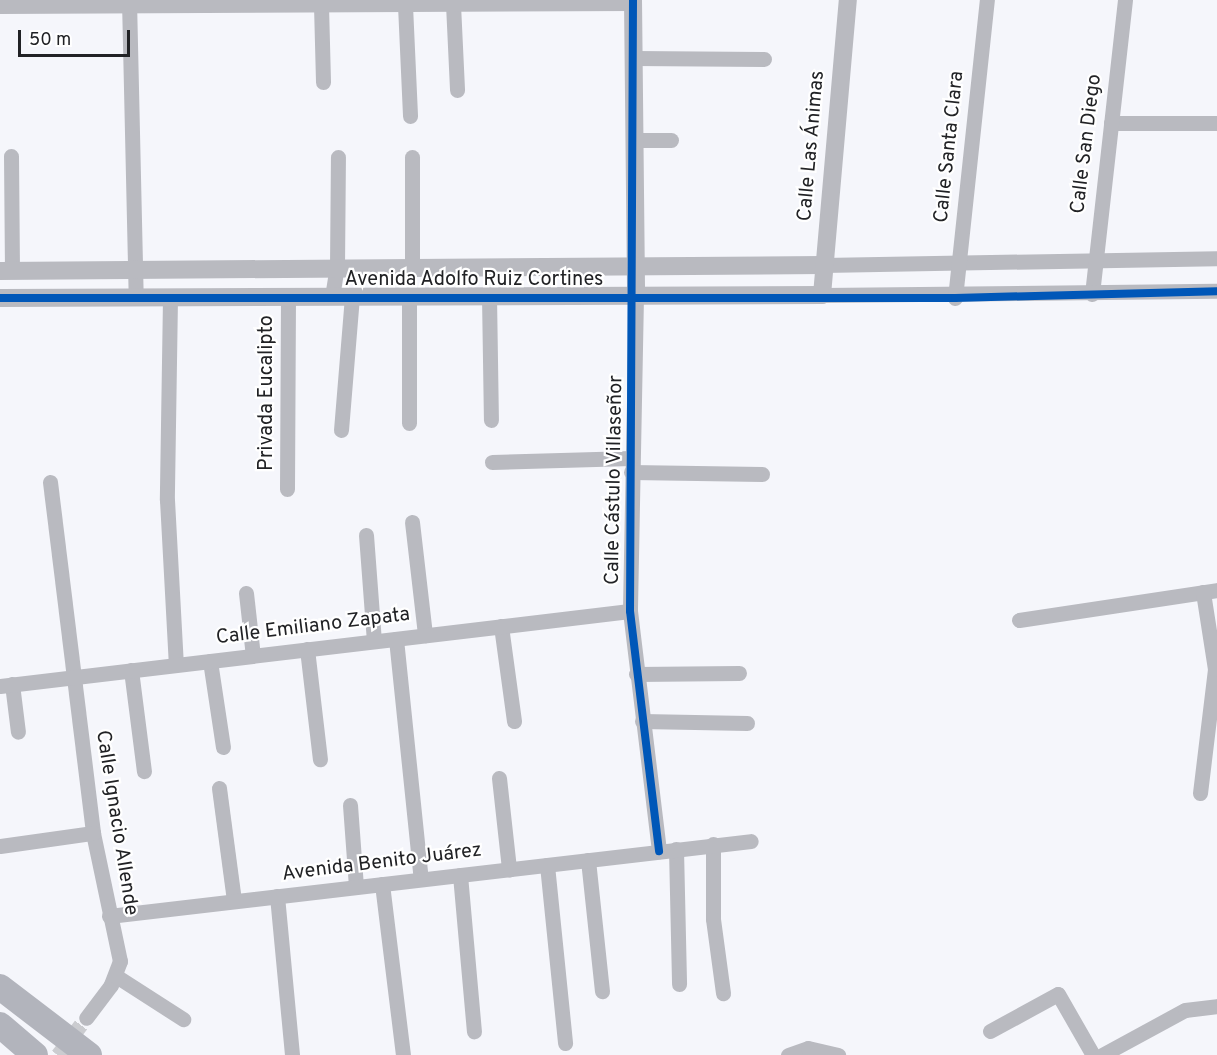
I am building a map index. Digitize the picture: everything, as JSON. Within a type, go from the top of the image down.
[{"type":"highway","points":[[0,987],[90,1055]]},
{"type":"highway","points":[[0,1024],[35,1055]]},
{"type":"highway","points":[[0,1038],[35,1055]]},
{"type":"street","name":"Calle Las Ánimas","points":[[822,295],[848,0]]},
{"type":"street","name":"Calle Santa Clara","points":[[955,298],[987,0]]},
{"type":"street","name":"Calle San Diego","points":[[1092,294],[1125,0]]},
{"type":"street","points":[[5,4],[405,5],[633,1]]},
{"type":"street","name":"Calle Cástulo Villaseñor","points":[[633,1],[636,296],[630,610],[659,851]]},
{"type":"street","points":[[129,4],[136,298]]},
{"type":"street","points":[[453,4],[457,90]]},
{"type":"street","points":[[321,5],[323,82]]},
{"type":"street","points":[[405,5],[410,116]]},
{"type":"street","points":[[634,57],[764,59]]},
{"type":"street","points":[[1111,123],[1217,123]]},
{"type":"street","points":[[634,140],[671,140]]},
{"type":"street","points":[[6,271],[10,156]]},
{"type":"street","points":[[332,297],[337,266],[338,157]]},
{"type":"street","points":[[411,157],[412,264]]},
{"type":"street","name":"Avenida Adolfo Ruiz Cortines","points":[[6,271],[412,264],[958,264],[1217,258]]},
{"type":"street","points":[[58,270],[58,298]]},
{"type":"street","name":"Avenida Adolfo Ruiz Cortines","points":[[0,298],[822,295],[955,298],[1217,291]]},
{"type":"street","points":[[489,296],[490,420]]},
{"type":"street","name":"Privada Eucalipto","points":[[287,489],[288,297]]},
{"type":"street","points":[[341,430],[352,297]]},
{"type":"street","points":[[409,297],[409,423]]},
{"type":"street","points":[[170,298],[167,500],[176,665]]},
{"type":"street","points":[[492,462],[631,465],[762,474]]},
{"type":"street","name":"Calle Ignacio Allende","points":[[50,482],[72,677],[93,833],[120,961],[116,976]]},
{"type":"street","points":[[412,522],[425,635]]},
{"type":"street","points":[[366,535],[374,636]]},
{"type":"street","points":[[1019,620],[1210,591],[1215,669],[1200,793]]},
{"type":"street","points":[[246,593],[253,656]]},
{"type":"street","name":"Calle Emiliano Zapata","points":[[6,685],[307,649],[374,636],[396,639],[630,610]]},
{"type":"street","points":[[501,626],[514,721]]},
{"type":"street","points":[[396,639],[421,879]]},
{"type":"street","points":[[307,649],[320,759]]},
{"type":"street","points":[[210,661],[223,747]]},
{"type":"street","points":[[131,670],[144,771]]},
{"type":"street","points":[[636,674],[739,673]]},
{"type":"street","points":[[6,685],[18,732]]},
{"type":"street","points":[[642,721],[747,723]]},
{"type":"street","points":[[499,778],[509,869]]},
{"type":"street","points":[[219,788],[234,901]]},
{"type":"street","points":[[350,805],[356,887]]},
{"type":"street","points":[[0,846],[93,833]]},
{"type":"street","name":"Avenida Benito Juárez","points":[[109,916],[751,841]]},
{"type":"street","points":[[713,844],[713,919],[723,993]]},
{"type":"street","points":[[676,849],[679,984]]},
{"type":"street","points":[[588,860],[602,991]]},
{"type":"street","points":[[547,865],[565,1043]]},
{"type":"street","points":[[460,875],[474,1031]]},
{"type":"street","points":[[382,884],[403,1055]]},
{"type":"street","points":[[277,896],[292,1055]]},
{"type":"street","points":[[86,1018],[116,976],[183,1018]]},
{"type":"street","points":[[990,1031],[1058,994],[1093,1055]]},
{"type":"street","points":[[1102,1055],[1185,1010],[1217,1006]]},
{"type":"street","points":[[792,1052],[838,1055]]},
{"type":"tunnel","points":[[58,1055],[86,1018]]},
{"type":"cycle path","points":[[633,0],[630,611],[659,851]]},
{"type":"cycle path","points":[[0,298],[955,298],[1217,291]]}]
